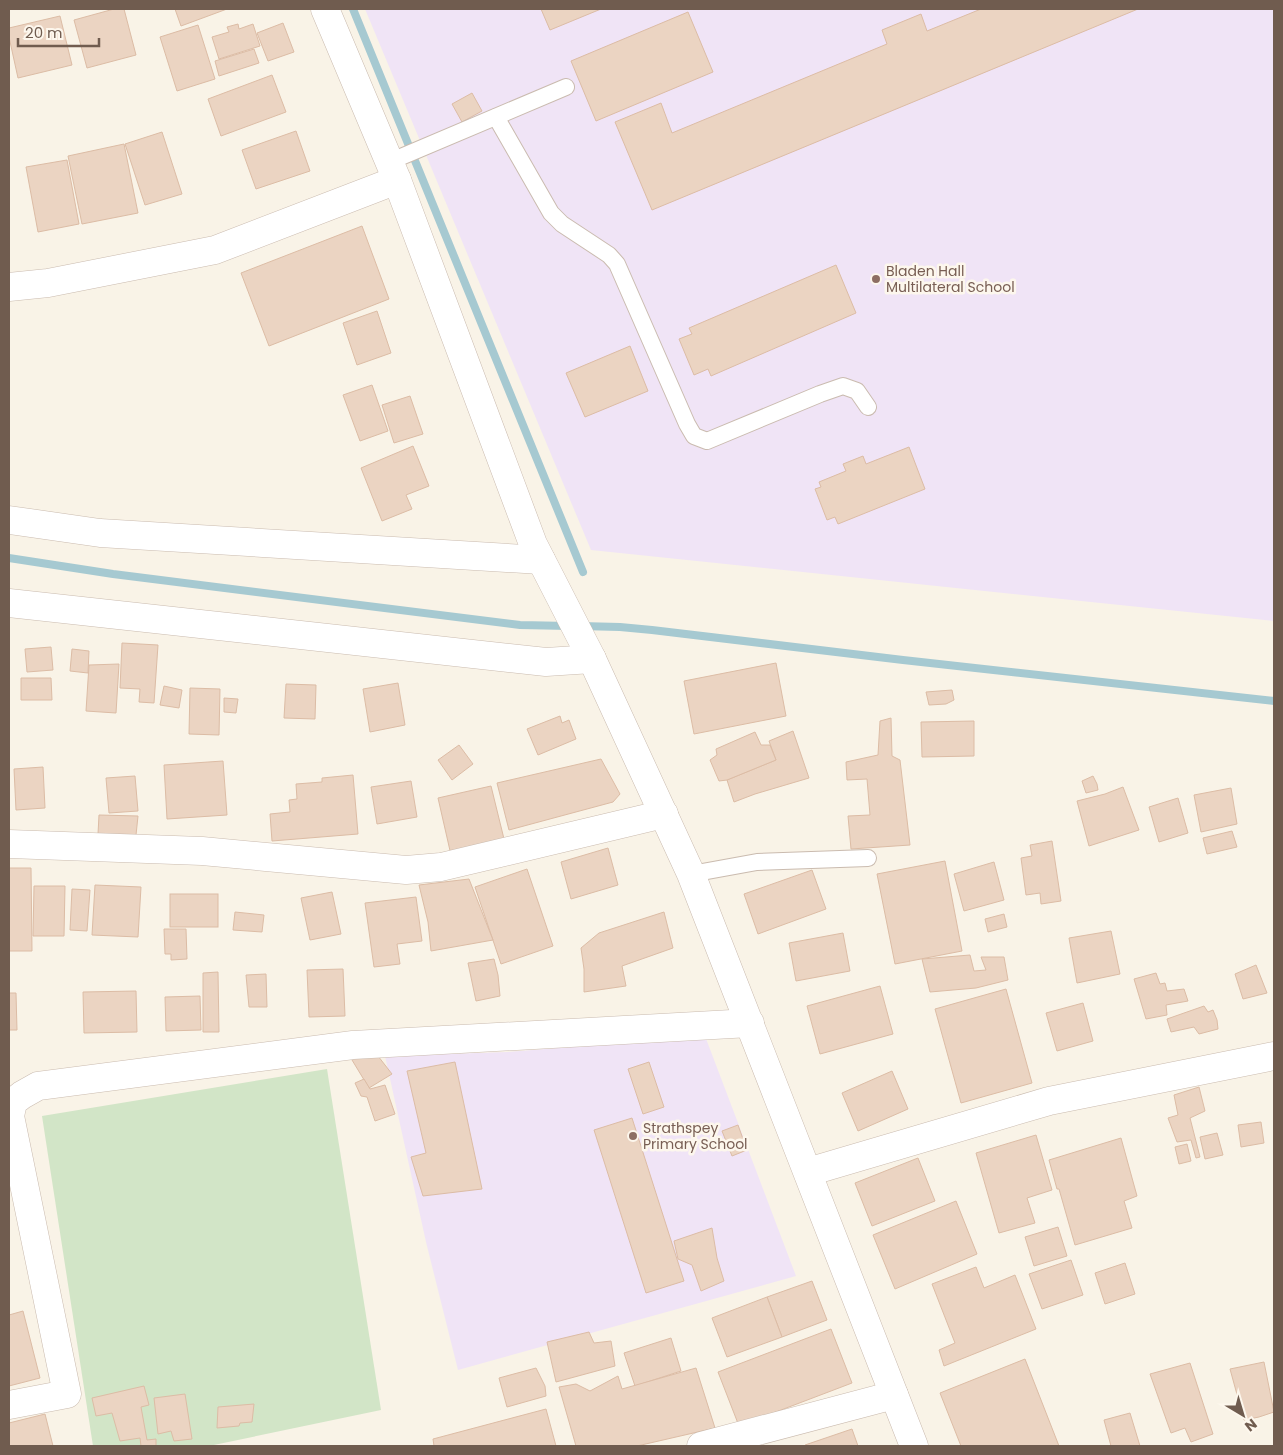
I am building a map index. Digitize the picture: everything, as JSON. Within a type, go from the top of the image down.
[{"type":"street","points":[[326,9],[393,171],[533,544],[592,659],[691,874],[914,1446]]},
{"type":"street","points":[[9,287],[48,284],[215,250],[393,171]]},
{"type":"street","points":[[9,520],[100,533],[541,560]]},
{"type":"street","points":[[9,603],[546,662],[592,659]]},
{"type":"street","points":[[9,844],[202,851],[406,870],[441,867],[664,814]]},
{"type":"street","points":[[9,1405],[67,1394],[10,1116],[13,1102],[38,1086],[353,1045],[750,1023]]},
{"type":"street","points":[[808,1172],[1049,1101],[1274,1056]]},
{"type":"street","points":[[701,1446],[894,1396]]},
{"type":"lane","points":[[393,171],[496,117],[566,87]]},
{"type":"lane","points":[[496,117],[551,214],[562,224],[609,255],[617,264],[694,436],[707,441],[843,386],[857,391],[868,407]]},
{"type":"lane","points":[[691,874],[756,862],[868,858]]},
{"type":"shaded area","name":"Bladen Hall Multilateral School","points":[[365,9],[1274,9],[1274,621],[591,550]]},
{"type":"shaded area","name":"Strathspey Primary School","points":[[705,1036],[796,1276],[458,1370],[426,1242],[385,1056],[508,1052]]},
{"type":"green space","points":[[327,1069],[381,1410],[209,1446],[93,1446],[42,1116]]},
{"type":"building","points":[[114,9],[124,9],[136,55],[87,68],[74,20]]},
{"type":"building","points":[[175,9],[227,9],[181,26]]},
{"type":"building","points":[[541,9],[601,9],[550,30]]},
{"type":"building","points":[[981,9],[1138,9],[652,210],[615,122],[661,103],[672,133],[887,44],[882,30],[921,14],[927,31]]},
{"type":"building","points":[[688,12],[713,72],[596,121],[571,61]]},
{"type":"building","points":[[60,16],[72,65],[18,78],[9,37],[9,28]]},
{"type":"building","points":[[283,23],[294,52],[268,61],[257,33]]},
{"type":"building","points":[[238,24],[239,29],[253,24],[260,46],[219,59],[212,37],[229,32],[227,27]]},
{"type":"building","points":[[198,25],[215,79],[177,91],[160,37]]},
{"type":"building","points":[[254,49],[259,63],[219,76],[215,61]]},
{"type":"building","points":[[272,75],[286,112],[221,136],[208,99]]},
{"type":"building","points":[[472,93],[482,111],[462,122],[452,104]]},
{"type":"building","points":[[296,131],[310,171],[256,189],[242,150]]},
{"type":"building","points":[[162,132],[182,194],[145,205],[125,144]]},
{"type":"building","points":[[124,144],[138,213],[82,224],[68,156]]},
{"type":"building","points":[[67,160],[79,224],[38,232],[26,167]]},
{"type":"building","points":[[362,226],[389,299],[269,346],[241,273]]},
{"type":"building","points":[[836,265],[856,313],[711,376],[708,369],[694,375],[679,339],[692,334],[689,328]]},
{"type":"building","points":[[377,311],[391,353],[357,365],[343,323]]},
{"type":"building","points":[[630,346],[648,391],[585,417],[566,373]]},
{"type":"building","points":[[372,385],[388,431],[360,441],[343,395]]},
{"type":"building","points":[[410,396],[423,434],[394,443],[382,405]]},
{"type":"building","points":[[413,446],[429,486],[406,495],[412,509],[382,521],[361,468]]},
{"type":"building","points":[[909,447],[925,489],[838,524],[835,517],[827,520],[815,489],[821,487],[819,482],[846,471],[843,464],[863,456],[866,464]]},
{"type":"building","points":[[122,643],[158,645],[154,703],[139,702],[140,689],[120,688]]},
{"type":"building","points":[[51,647],[53,670],[27,672],[25,649]]},
{"type":"building","points":[[72,649],[89,651],[88,673],[70,671]]},
{"type":"building","points":[[776,663],[786,716],[694,734],[684,681]]},
{"type":"building","points":[[119,664],[116,713],[86,711],[89,665]]},
{"type":"building","points":[[21,678],[51,678],[52,700],[21,700]]},
{"type":"building","points":[[398,683],[405,725],[370,732],[363,689]]},
{"type":"building","points":[[286,684],[316,685],[315,719],[284,718]]},
{"type":"building","points":[[164,686],[182,690],[179,708],[160,705]]},
{"type":"building","points":[[190,688],[220,689],[219,735],[189,734]]},
{"type":"building","points":[[952,690],[954,700],[946,704],[929,705],[926,692]]},
{"type":"building","points":[[224,698],[238,699],[236,713],[224,712]]},
{"type":"building","points":[[560,716],[562,723],[569,720],[576,739],[538,755],[527,729]]},
{"type":"building","points":[[891,718],[892,756],[900,760],[910,845],[851,849],[848,816],[870,815],[867,779],[847,780],[846,762],[878,755],[880,721]]},
{"type":"building","points":[[974,721],[974,756],[922,757],[921,722]]},
{"type":"building","points":[[793,731],[809,778],[734,802],[727,780],[776,760],[769,741]]},
{"type":"building","points":[[755,732],[761,745],[770,745],[776,760],[727,780],[719,781],[710,760],[717,755],[716,749]]},
{"type":"building","points":[[459,745],[473,764],[452,780],[438,760]]},
{"type":"building","points":[[601,759],[620,794],[613,802],[509,830],[497,783]]},
{"type":"building","points":[[223,761],[227,815],[167,819],[164,765]]},
{"type":"building","points":[[43,767],[45,808],[16,810],[14,769]]},
{"type":"building","points":[[353,775],[358,834],[272,841],[270,814],[290,812],[289,800],[297,799],[296,784],[322,782],[322,778]]},
{"type":"building","points":[[135,776],[138,811],[109,813],[106,778]]},
{"type":"building","points":[[1093,776],[1098,790],[1086,793],[1082,781]]},
{"type":"building","points":[[411,781],[417,817],[377,824],[371,787]]},
{"type":"building","points":[[491,786],[505,843],[451,855],[438,798]]},
{"type":"building","points":[[1123,787],[1139,830],[1089,846],[1077,801]]},
{"type":"building","points":[[1231,788],[1237,824],[1201,832],[1194,795]]},
{"type":"building","points":[[1178,798],[1188,833],[1159,842],[1149,807]]},
{"type":"building","points":[[99,815],[138,816],[136,835],[98,834]]},
{"type":"building","points":[[1232,831],[1237,847],[1207,854],[1203,838]]},
{"type":"building","points":[[1052,841],[1061,901],[1041,904],[1040,893],[1026,895],[1021,858],[1032,856],[1030,845]]},
{"type":"building","points":[[608,848],[618,885],[571,899],[561,862]]},
{"type":"building","points":[[945,861],[962,951],[895,964],[877,874]]},
{"type":"building","points":[[994,862],[1004,900],[964,911],[954,874]]},
{"type":"building","points":[[9,868],[31,868],[32,951],[9,951]]},
{"type":"building","points":[[527,869],[553,946],[501,964],[475,887]]},
{"type":"building","points":[[812,870],[826,909],[758,934],[744,894]]},
{"type":"building","points":[[469,879],[493,940],[431,951],[428,922],[419,885]]},
{"type":"building","points":[[95,885],[141,887],[138,937],[92,935]]},
{"type":"building","points":[[34,886],[65,886],[64,936],[33,936]]},
{"type":"building","points":[[72,889],[90,890],[87,931],[70,930]]},
{"type":"building","points":[[332,892],[341,934],[310,940],[301,898]]},
{"type":"building","points":[[170,894],[218,894],[218,927],[170,927]]},
{"type":"building","points":[[416,897],[422,941],[397,944],[400,964],[374,967],[365,903]]},
{"type":"building","points":[[235,912],[264,915],[262,932],[233,930]]},
{"type":"building","points":[[664,912],[673,948],[622,966],[626,986],[584,992],[584,969],[581,948],[599,933]]},
{"type":"building","points":[[1004,914],[1007,927],[988,932],[985,919]]},
{"type":"building","points":[[164,929],[186,929],[187,959],[171,960],[171,954],[165,954]]},
{"type":"building","points":[[1111,931],[1120,974],[1077,983],[1069,938]]},
{"type":"building","points":[[843,933],[850,971],[796,981],[789,943]]},
{"type":"building","points":[[970,955],[974,971],[986,970],[981,957],[1004,957],[1008,980],[976,988],[930,992],[922,959]]},
{"type":"building","points":[[494,959],[500,996],[476,1001],[468,963]]},
{"type":"building","points":[[1256,965],[1267,993],[1243,999],[1235,974]]},
{"type":"building","points":[[343,969],[345,1016],[309,1017],[307,970]]},
{"type":"building","points":[[218,972],[219,1032],[203,1032],[203,973]]},
{"type":"building","points":[[1156,973],[1160,984],[1165,983],[1167,991],[1184,989],[1188,1001],[1166,1005],[1167,1015],[1146,1019],[1134,979]]},
{"type":"building","points":[[266,974],[267,1007],[249,1007],[246,975]]},
{"type":"building","points":[[880,986],[893,1034],[820,1054],[807,1006]]},
{"type":"building","points":[[1006,989],[1032,1083],[961,1103],[935,1009]]},
{"type":"building","points":[[136,991],[137,1032],[84,1033],[83,992]]},
{"type":"building","points":[[9,993],[16,993],[17,1030],[9,1030]]},
{"type":"building","points":[[200,996],[201,1030],[166,1031],[165,997]]},
{"type":"building","points":[[1083,1003],[1093,1041],[1057,1051],[1046,1013]]},
{"type":"building","points":[[1204,1006],[1208,1012],[1213,1010],[1218,1029],[1199,1034],[1194,1027],[1171,1032],[1167,1019]]},
{"type":"building","points":[[371,1047],[392,1074],[369,1088],[352,1060]]},
{"type":"building","points":[[455,1062],[482,1189],[423,1196],[411,1157],[426,1153],[407,1071]]},
{"type":"building","points":[[649,1062],[664,1107],[643,1114],[628,1069]]},
{"type":"building","points":[[892,1071],[908,1109],[858,1131],[842,1093]]},
{"type":"building","points":[[364,1079],[370,1089],[385,1085],[395,1114],[375,1121],[367,1097],[361,1096],[355,1083]]},
{"type":"building","points":[[1199,1087],[1205,1111],[1190,1118],[1200,1157],[1196,1158],[1191,1140],[1177,1142],[1168,1118],[1178,1115],[1174,1095]]},
{"type":"building","points":[[632,1118],[684,1281],[646,1293],[594,1130]]},
{"type":"building","points":[[1261,1122],[1264,1143],[1241,1147],[1238,1125]]},
{"type":"building","points":[[738,1125],[747,1150],[732,1156],[722,1131]]},
{"type":"building","points":[[1217,1133],[1223,1155],[1205,1159],[1200,1137]]},
{"type":"building","points":[[1036,1135],[1052,1190],[1027,1198],[1035,1223],[999,1233],[976,1153]]},
{"type":"building","points":[[1121,1138],[1137,1196],[1124,1201],[1132,1228],[1075,1245],[1049,1160]]},
{"type":"building","points":[[1187,1144],[1191,1161],[1179,1164],[1175,1147]]},
{"type":"building","points":[[918,1158],[935,1201],[872,1226],[855,1183]]},
{"type":"building","points":[[956,1201],[977,1254],[895,1289],[873,1235]]},
{"type":"building","points":[[1058,1227],[1067,1256],[1034,1266],[1025,1237]]},
{"type":"building","points":[[712,1228],[717,1258],[724,1281],[701,1291],[692,1265],[678,1259],[674,1241]]},
{"type":"building","points":[[1071,1260],[1083,1295],[1042,1309],[1029,1274]]},
{"type":"building","points":[[1125,1263],[1135,1294],[1105,1304],[1095,1273]]},
{"type":"building","points":[[976,1267],[984,1288],[1015,1275],[1036,1329],[944,1366],[939,1350],[955,1343],[932,1284]]},
{"type":"building","points":[[812,1281],[827,1320],[782,1337],[767,1297]]},
{"type":"building","points":[[767,1297],[782,1337],[727,1357],[712,1318]]},
{"type":"building","points":[[23,1311],[40,1378],[9,1386],[9,1315]]},
{"type":"building","points":[[831,1329],[852,1383],[739,1426],[718,1372]]},
{"type":"building","points":[[589,1332],[594,1343],[611,1341],[615,1366],[556,1382],[547,1342]]},
{"type":"building","points":[[671,1338],[681,1371],[635,1386],[624,1353]]},
{"type":"building","points":[[1025,1359],[1059,1446],[961,1446],[940,1393]]},
{"type":"building","points":[[1264,1362],[1274,1412],[1244,1420],[1230,1369]]},
{"type":"building","points":[[1190,1363],[1213,1434],[1191,1442],[1185,1428],[1171,1433],[1150,1374]]},
{"type":"building","points":[[536,1368],[545,1386],[546,1396],[507,1407],[499,1378]]},
{"type":"building","points":[[696,1368],[715,1428],[637,1446],[576,1446],[559,1387],[576,1384],[590,1391],[618,1376],[622,1389]]},
{"type":"building","points":[[144,1386],[149,1405],[141,1407],[147,1440],[156,1439],[156,1446],[141,1446],[140,1438],[120,1441],[112,1413],[96,1416],[92,1398]]},
{"type":"building","points":[[185,1394],[192,1439],[174,1441],[171,1431],[158,1434],[154,1398]]},
{"type":"building","points":[[254,1404],[252,1422],[240,1423],[239,1426],[217,1428],[218,1407]]},
{"type":"building","points":[[546,1409],[556,1446],[434,1446],[433,1439]]},
{"type":"building","points":[[1130,1413],[1140,1446],[1111,1446],[1104,1420]]},
{"type":"building","points":[[45,1414],[53,1446],[9,1446],[9,1423]]},
{"type":"building","points":[[852,1429],[858,1446],[805,1446],[805,1445]]},
{"type":"waterway","points":[[353,9],[583,572]]},
{"type":"waterway","points":[[9,558],[113,574],[520,625],[569,626]]},
{"type":"waterway","points":[[580,626],[652,630],[1274,701]]},
{"type":"place","name":"Bladen Hall Multilateral School","points":[[876,279]]},
{"type":"place","name":"Strathspey Primary School","points":[[633,1136]]}]
